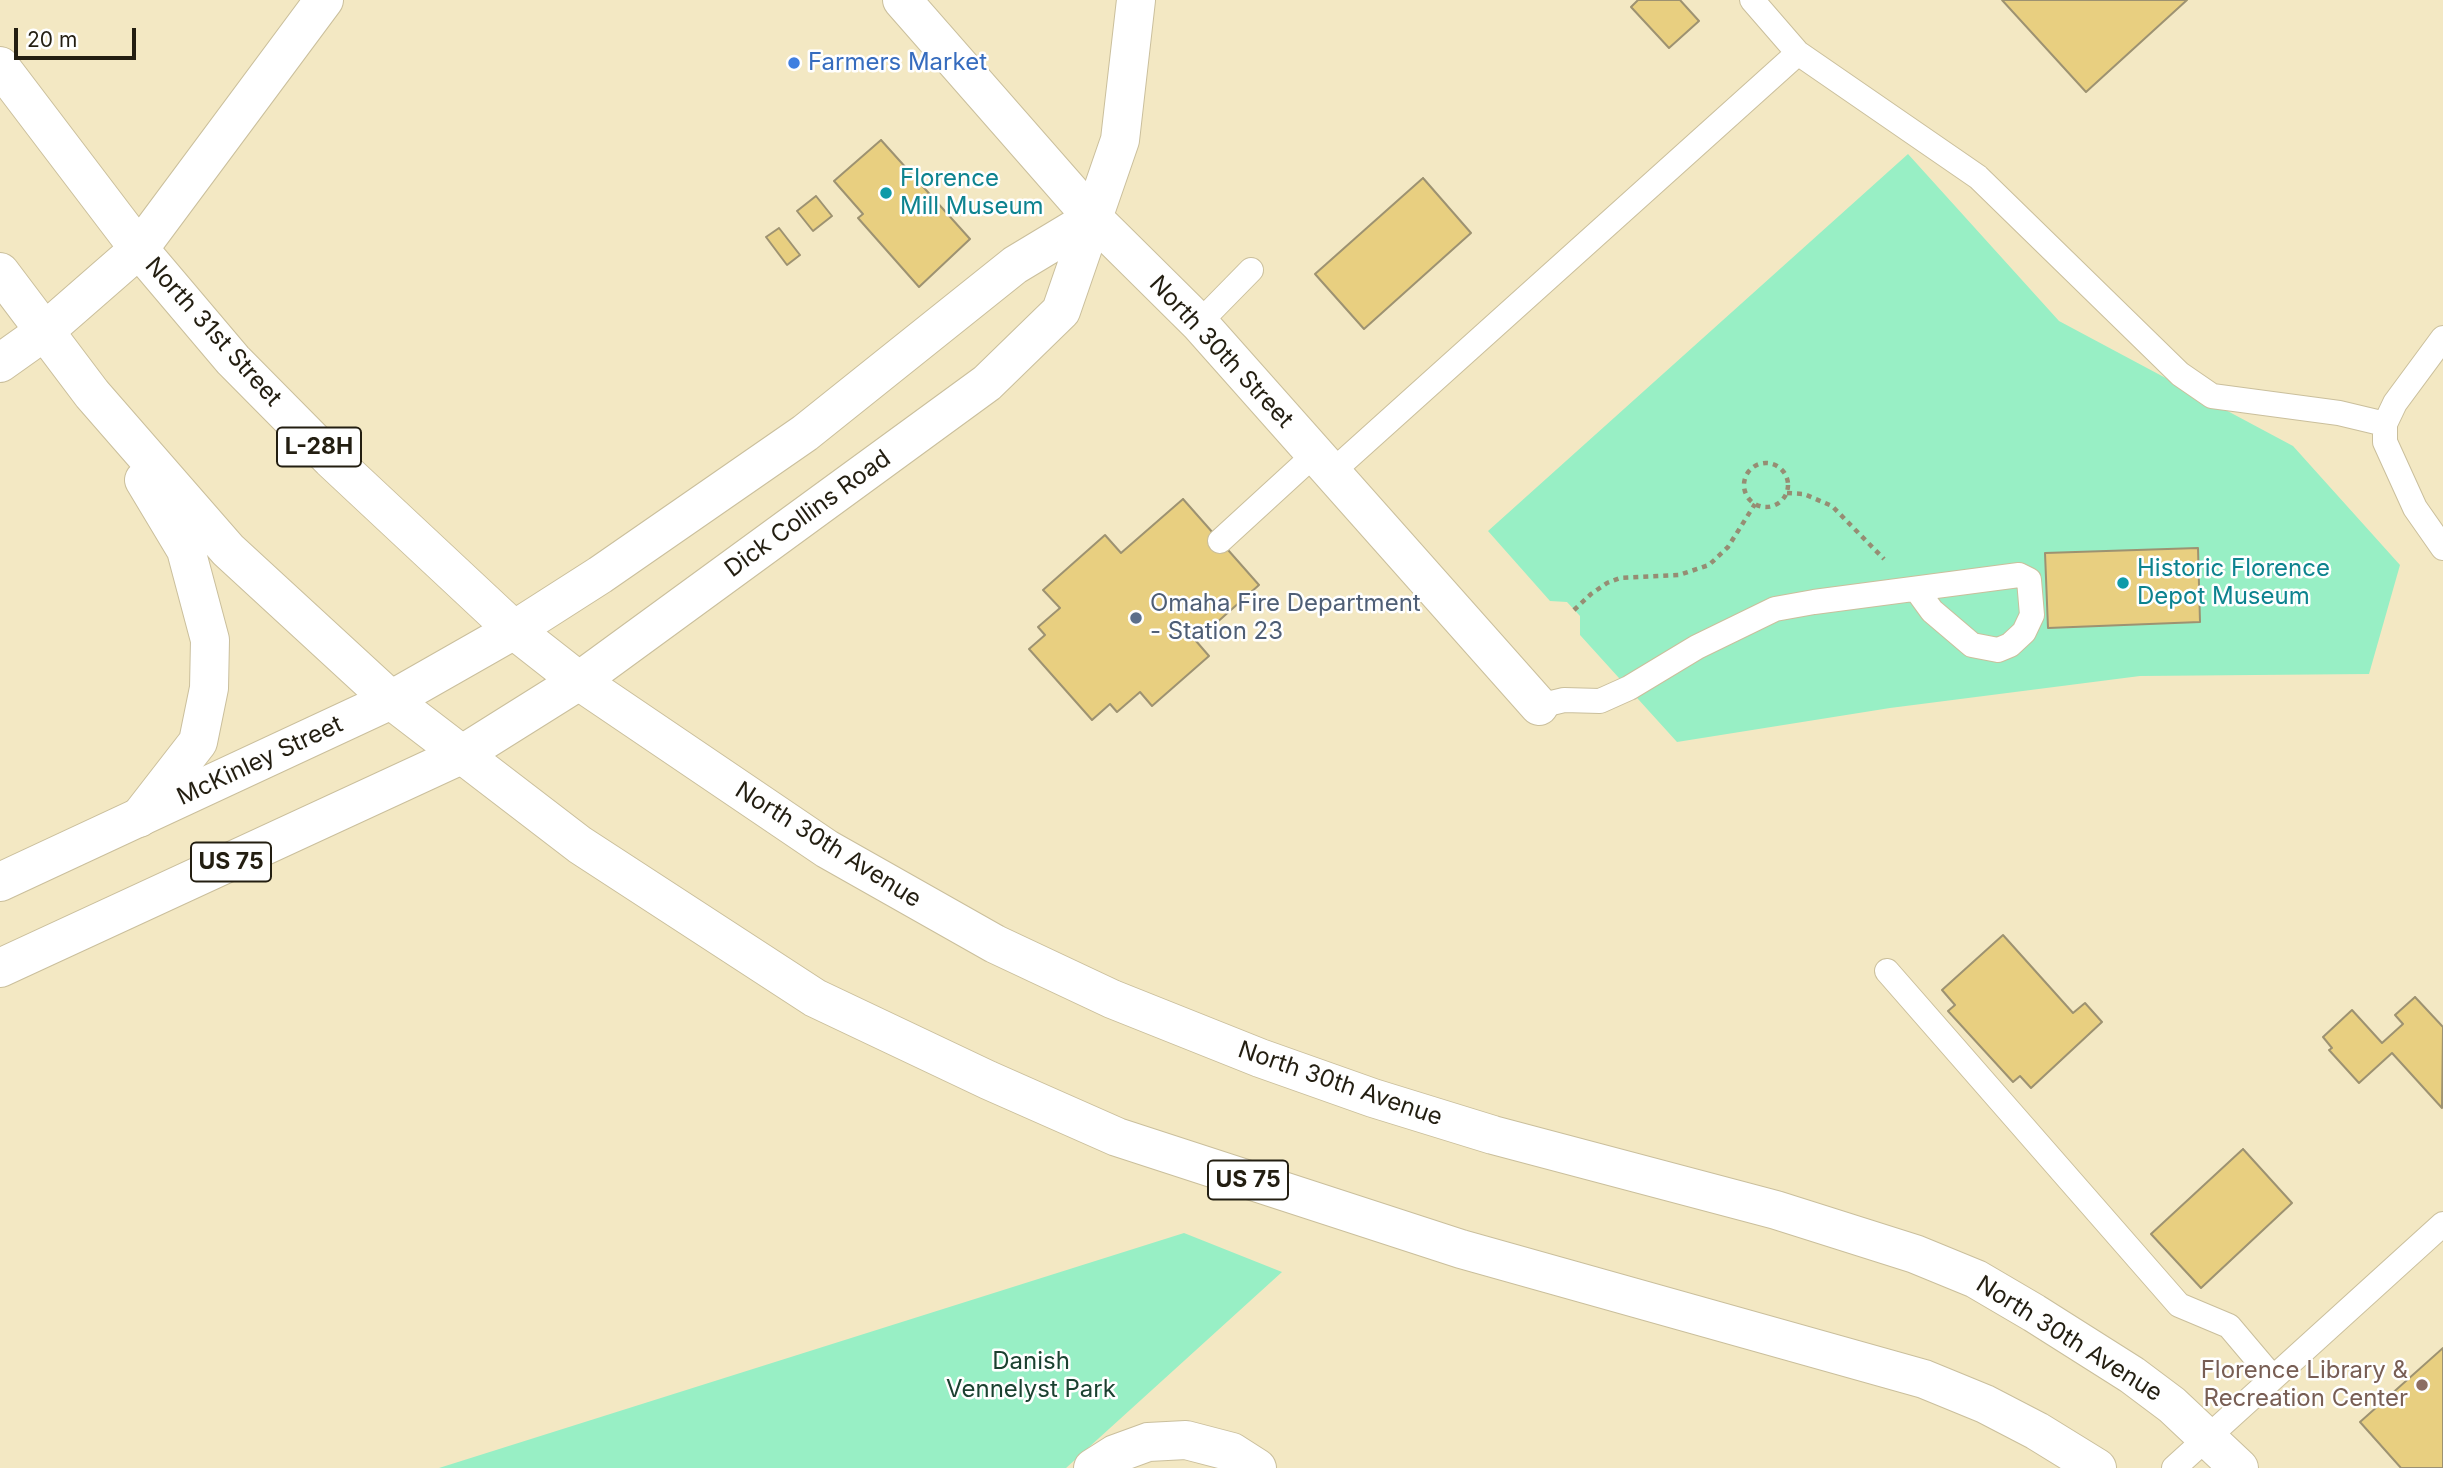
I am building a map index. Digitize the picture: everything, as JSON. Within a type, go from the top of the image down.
[{"type":"main road","points":[[0,363],[45,331],[139,249],[324,0]]},
{"type":"main road","name":"North 30th Street","points":[[902,0],[1093,218],[1199,323],[1539,706]]},
{"type":"main road","name":"Dick Collins Road","points":[[461,755],[579,681],[987,383],[1061,311],[1120,140],[1136,0]]},
{"type":"main road","name":"North 31st Street","points":[[0,66],[139,249],[233,360],[331,459],[514,630]]},
{"type":"main road","points":[[514,630],[600,575],[805,433],[1015,265],[1093,218]]},
{"type":"main road","points":[[0,272],[92,394],[228,550],[391,700],[461,755]]},
{"type":"main road","points":[[92,394],[186,550],[210,640],[209,688],[198,742],[139,818]]},
{"type":"main road","name":"North 30th Avenue","points":[[514,630],[579,681],[827,849],[995,944],[1100,994],[1260,1058],[1373,1098],[1493,1135],[1776,1210],[1915,1254],[1976,1279],[2086,1344],[2162,1397],[2208,1437]]},
{"type":"main road","name":"McKinley Street","points":[[0,882],[391,700],[514,630]]},
{"type":"main road","name":"US 75","points":[[0,968],[461,755],[580,845],[815,998],[1105,1132],[1461,1250],[1924,1379],[1985,1404],[2037,1431],[2097,1468]]},
{"type":"main road","points":[[2208,1437],[2239,1468]]},
{"type":"main road","points":[[1093,1468],[1115,1454],[1148,1442],[1186,1440],[1232,1452],[1257,1468]]},
{"type":"lane","points":[[1752,0],[1798,53],[1978,177],[2180,374],[2212,396],[2339,413],[2385,424]]},
{"type":"lane","points":[[1220,541],[1323,463],[1798,53]]},
{"type":"lane","points":[[1199,323],[1251,270]]},
{"type":"lane","points":[[2443,338],[2395,403],[2385,424],[2385,442],[2415,508],[2443,548]]},
{"type":"lane","points":[[1539,706],[1564,700],[1600,701],[1629,688],[1708,641],[1774,609],[1916,589],[2019,575],[2029,580],[2032,615],[2024,632],[2010,645],[1998,650],[1972,645],[1932,611],[1916,589]]},
{"type":"lane","points":[[1887,971],[2179,1305],[2229,1326],[2273,1378]]},
{"type":"lane","points":[[2174,1468],[2443,1224]]},
{"type":"path","points":[[1759,463],[1773,464],[1780,467],[1788,478],[1787,493],[1777,504],[1770,507],[1755,504],[1746,493],[1745,479],[1759,463]]},
{"type":"path","points":[[1787,493],[1804,494],[1832,506],[1916,589]]},
{"type":"path","points":[[1574,610],[1591,594],[1620,578],[1678,575],[1709,565],[1728,547],[1755,504]]},
{"type":"green space","points":[[1908,154],[2059,321],[2293,446],[2400,565],[2369,674],[2140,676],[1890,708],[1677,742],[1580,635],[1580,616],[1567,602],[1550,601],[1488,531]]},
{"type":"green space","name":"Danish Vennelyst Park","points":[[1184,1233],[1282,1272],[1066,1468],[439,1468]]},
{"type":"building","points":[[1638,0],[1680,0],[1699,21],[1669,48],[1631,7]]},
{"type":"building","points":[[2002,0],[2187,0],[2086,92]]},
{"type":"building","points":[[881,140],[970,239],[919,287],[858,218],[863,214],[834,181]]},
{"type":"building","points":[[1423,178],[1471,233],[1364,329],[1315,274]]},
{"type":"building","points":[[816,196],[832,216],[813,231],[797,211]]},
{"type":"building","points":[[779,228],[800,255],[787,265],[766,237]]},
{"type":"building","name":"Omaha Fire Department - Station 23","points":[[1183,499],[1259,585],[1196,641],[1209,656],[1152,706],[1140,692],[1117,712],[1110,704],[1092,720],[1029,649],[1045,635],[1038,627],[1060,608],[1043,590],[1105,535],[1121,553]]},
{"type":"building","points":[[2198,548],[2200,622],[2048,628],[2045,553]]},
{"type":"building","points":[[2003,935],[2073,1013],[2085,1003],[2102,1022],[2031,1088],[2020,1076],[2013,1082],[1948,1011],[1955,1005],[1942,990]]},
{"type":"building","points":[[2415,997],[2443,1027],[2442,1108],[2392,1053],[2359,1083],[2329,1050],[2332,1048],[2323,1037],[2352,1010],[2382,1043],[2403,1024],[2395,1015]]},
{"type":"building","points":[[2243,1149],[2292,1203],[2201,1288],[2151,1234]]},
{"type":"building","name":"Florence Library & Recreation Center","points":[[2443,1348],[2443,1468],[2401,1468],[2360,1422]]},
{"type":"place","name":"Farmers Market","points":[[794,63]]},
{"type":"place","name":"Florence Mill Museum","points":[[886,193]]},
{"type":"place","name":"Historic Florence Depot Museum","points":[[2123,583]]},
{"type":"place","name":"Omaha Fire Department - Station 23","points":[[1136,618]]},
{"type":"place","name":"Florence Library & Recreation Center","points":[[2422,1385]]}]
